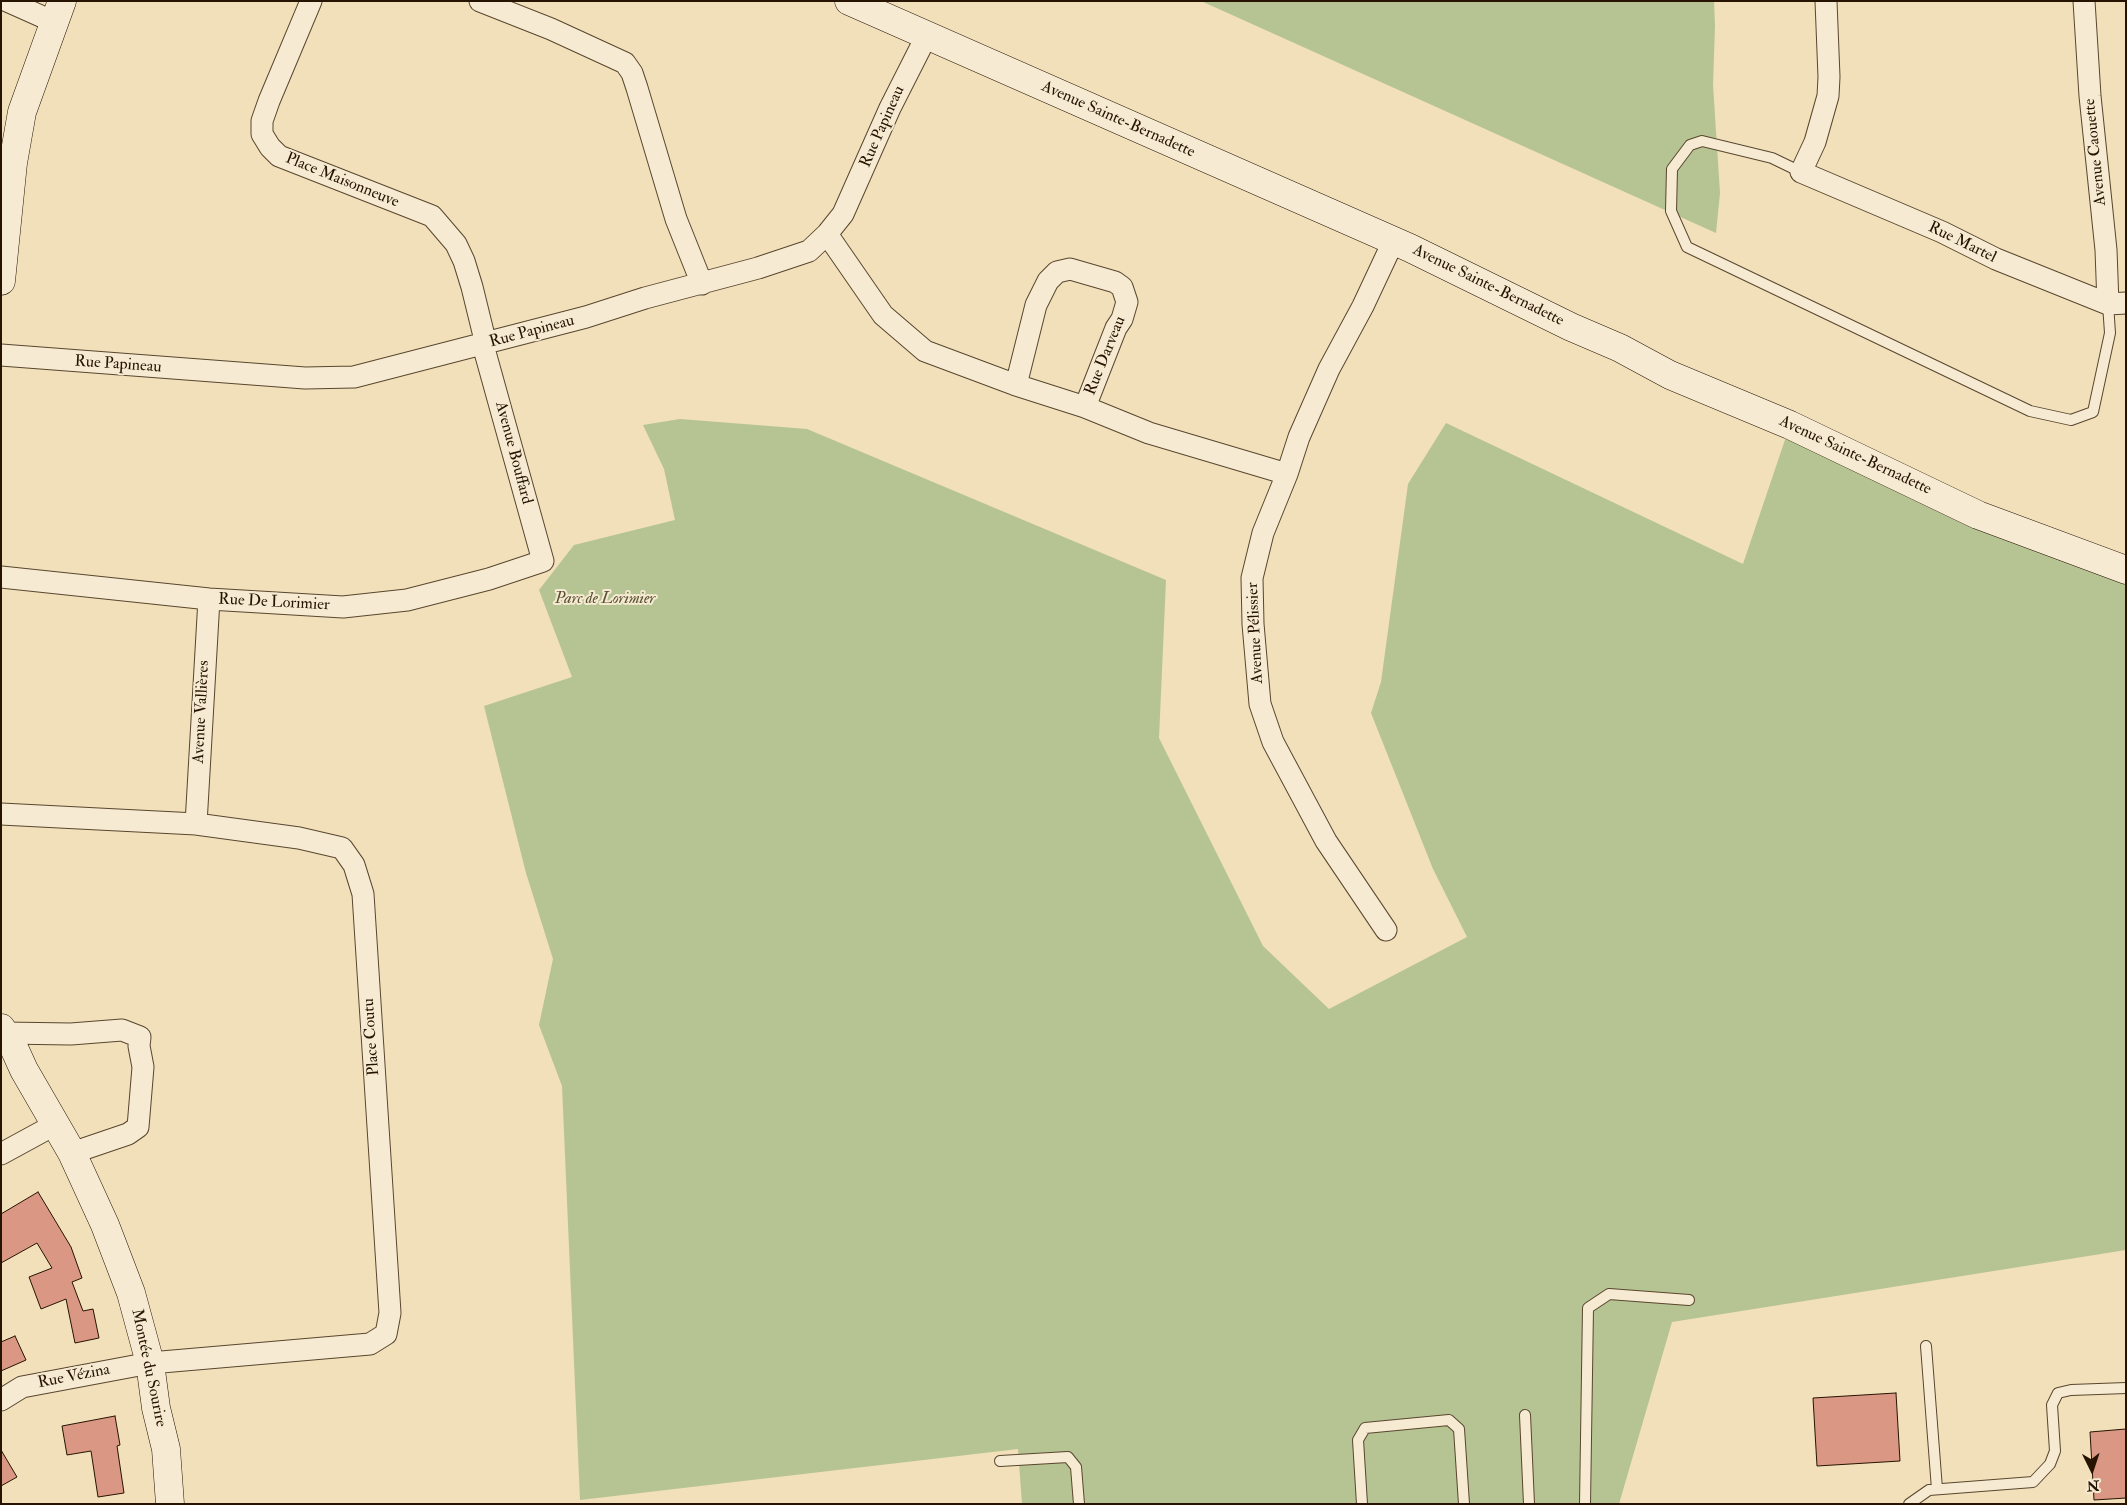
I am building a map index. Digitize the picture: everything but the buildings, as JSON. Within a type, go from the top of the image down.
[{"type":"street","points":[[1,281],[13,162],[22,112],[58,12],[7,1]]},
{"type":"street","name":"Place Maisonneuve","points":[[311,1],[269,101],[262,121],[262,134],[270,147],[280,156],[402,206],[411,207],[432,216],[456,244],[464,261],[484,336],[483,344]]},
{"type":"street","points":[[480,1],[598,50],[625,64],[637,88],[676,219],[702,284]]},
{"type":"street","name":"Avenue Sainte-Bernadette","points":[[849,1],[1393,242],[1620,348],[1670,375],[1790,425],[1978,515],[2126,570]]},
{"type":"street","points":[[1801,172],[1817,135],[1828,96],[1829,69],[1826,1]]},
{"type":"street","name":"Avenue Caouette","points":[[2084,1],[2090,96],[2106,250],[2117,303]]},
{"type":"street","name":"Rue Papineau","points":[[1,355],[305,378],[354,377],[586,317],[809,251],[827,234],[843,214],[890,108],[926,35]]},
{"type":"street","name":"Rue Martel","points":[[1801,172],[1942,232],[1996,260],[2117,303]]},
{"type":"street","name":"Rue Darveau","points":[[827,234],[883,315],[925,351],[1016,385],[1085,407],[1149,433],[1287,474]]},
{"type":"street","name":"Avenue Pélissier","points":[[1386,930],[1326,841],[1273,742],[1260,704],[1256,667],[1252,578],[1263,533],[1287,474],[1299,437],[1330,369],[1364,306],[1393,242]]},
{"type":"street","name":"Rue Darveau","points":[[1016,385],[1036,305],[1048,281],[1056,272],[1070,269],[1115,282],[1122,286],[1127,302],[1122,319],[1116,328],[1085,407]]},
{"type":"street","name":"Avenue Bouffard","points":[[483,344],[543,561]]},
{"type":"street","name":"Rue De Lorimier","points":[[1,578],[209,599],[362,606],[406,600],[489,579],[543,561]]},
{"type":"street","name":"Avenue Vallières","points":[[196,824],[209,599]]},
{"type":"street","name":"Place Coutu","points":[[1,814],[196,824],[299,838],[342,848],[354,865],[363,894],[390,1313],[386,1334],[370,1344],[150,1363]]},
{"type":"street","name":"Montée du Sourire","points":[[2,1031],[71,1034],[122,1030],[140,1037],[138,1046],[143,1067],[138,1127],[128,1134],[72,1153]]},
{"type":"street","name":"Montée du Sourire","points":[[2,1031],[14,1048],[24,1070],[72,1153],[94,1199],[131,1294],[150,1363],[156,1408],[166,1449],[170,1504]]},
{"type":"street","points":[[1,1154],[56,1124]]},
{"type":"street","name":"Rue Vézina","points":[[1,1400],[22,1387],[150,1363]]},
{"type":"lane","points":[[1801,172],[1772,158],[1702,141],[1690,146],[1672,169],[1671,211],[1687,247],[2030,411],[2071,420],[2093,412],[2117,303]]},
{"type":"lane","points":[[1585,1504],[1588,1308],[1609,1294],[1689,1300]]},
{"type":"lane","points":[[1926,1346],[1937,1489]]},
{"type":"lane","points":[[1909,1504],[1929,1490],[2033,1482],[2050,1464],[2054,1451],[2052,1405],[2058,1393],[2071,1390],[2126,1388]]},
{"type":"lane","points":[[1525,1415],[1528,1504]]},
{"type":"lane","points":[[1362,1504],[1358,1440],[1365,1428],[1449,1420],[1459,1429],[1464,1504]]},
{"type":"lane","points":[[1000,1461],[1068,1457],[1076,1467],[1078,1504]]},
{"type":"green space","points":[[1201,1],[1714,1],[1713,85],[1720,193],[1716,233]]},
{"type":"green space","name":"Parc de Lorimier","points":[[680,419],[807,429],[1166,580],[1159,738],[1263,946],[1329,1009],[1467,937],[1433,869],[1371,713],[1381,682],[1408,484],[1446,423],[1743,564],[1790,425],[2126,570],[2126,1250],[1672,1322],[1619,1504],[1022,1504],[1018,1449],[580,1500],[562,1086],[539,1025],[553,959],[526,873],[484,706],[572,677],[539,590],[574,545],[675,520],[664,469],[643,425]]}]
